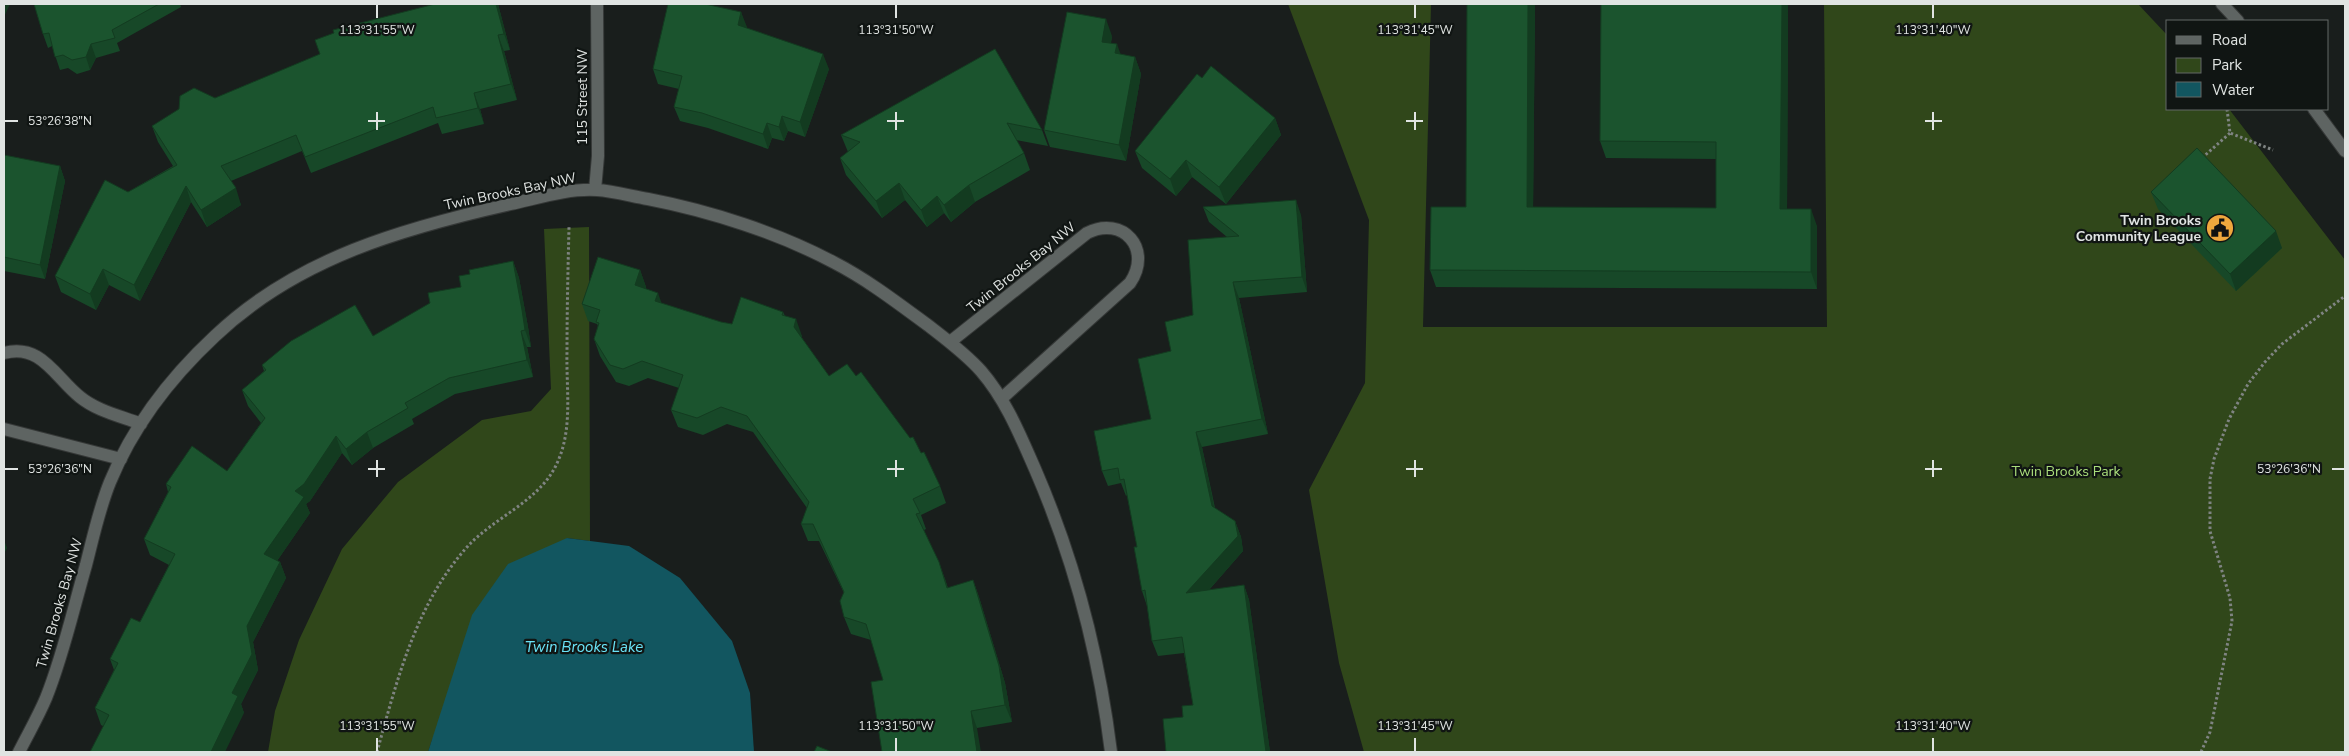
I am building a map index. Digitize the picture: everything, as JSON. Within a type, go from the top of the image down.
[{"type":"street","name":"115 Street NW","points":[[595,190],[598,156],[597,4]]},
{"type":"street","points":[[2222,4],[2237,20]]},
{"type":"street","points":[[2315,110],[2345,151]]},
{"type":"street","name":"Twin Brooks Bay NW","points":[[19,752],[46,698],[58,663],[109,484],[140,424],[175,378],[214,337],[258,299],[310,268],[361,245],[411,229],[564,193],[595,190],[676,205],[749,225],[835,263],[900,304],[950,342],[979,369],[1002,399],[1055,516],[1088,620],[1111,752]]},
{"type":"street","name":"Twin Brooks Bay NW","points":[[950,342],[1087,233],[1096,228],[1117,229],[1134,242],[1138,252],[1139,263],[1136,274],[1130,283],[1002,399]]},
{"type":"street","points":[[4,353],[13,350],[27,352],[40,357],[79,397],[94,406],[140,424]]},
{"type":"street","points":[[4,429],[121,459]]},
{"type":"path","points":[[2227,110],[2230,133]]},
{"type":"path","points":[[2230,133],[2273,150]]},
{"type":"path","points":[[2201,160],[2230,133]]},
{"type":"path","points":[[377,752],[404,656],[433,596],[469,545],[539,488],[550,476],[558,461],[564,441],[568,404],[569,226]]},
{"type":"path","points":[[2201,752],[2210,732],[2232,622],[2230,598],[2210,531],[2210,479],[2214,459],[2229,419],[2248,384],[2265,362],[2282,344],[2345,296]]},
{"type":"green space","name":"Twin Brooks Park","points":[[1288,4],[1431,4],[1423,327],[1827,327],[1824,4],[2138,4],[2166,34],[2166,110],[2230,110],[2345,260],[2345,752],[1364,752],[1339,663],[1309,490],[1365,383],[1369,220]]},
{"type":"green space","points":[[589,227],[590,541],[567,538],[432,740],[428,752],[268,752],[275,711],[299,640],[342,549],[398,482],[482,420],[531,411],[551,389],[544,229]]},
{"type":"water","name":"Twin Brooks Lake","points":[[567,538],[629,546],[680,578],[732,641],[750,693],[754,752],[428,752],[472,615],[508,564]]},
{"type":"building","points":[[34,4],[159,4],[112,30],[115,38],[91,44],[86,57],[72,60],[63,55],[55,57],[49,33],[43,34]]},
{"type":"building","points":[[435,4],[496,4],[504,34],[498,35],[511,84],[474,93],[478,108],[436,118],[433,107],[305,157],[296,135],[221,166],[236,188],[201,210],[186,186],[134,285],[103,269],[90,294],[55,276],[105,180],[128,192],[177,165],[152,126],[179,109],[180,96],[194,88],[215,98],[320,54],[315,40],[334,33],[333,30]]},
{"type":"building","points":[[668,4],[705,4],[741,12],[738,25],[823,54],[800,122],[782,116],[779,127],[767,123],[763,134],[702,113],[674,107],[682,76],[653,69]]},
{"type":"building","points":[[1467,4],[1528,4],[1527,207],[1716,208],[1716,142],[1600,141],[1601,4],[1782,4],[1780,209],[1811,209],[1811,272],[1430,270],[1431,207],[1466,207]]},
{"type":"building","points":[[1067,12],[1106,19],[1102,42],[1117,44],[1115,53],[1135,57],[1119,145],[1044,130]]},
{"type":"building","points":[[995,49],[1042,130],[1007,123],[1024,153],[969,185],[944,205],[937,196],[921,210],[899,183],[876,201],[840,158],[860,142],[841,135]]},
{"type":"building","points":[[1211,66],[1275,118],[1219,187],[1186,160],[1170,179],[1135,151],[1197,74],[1202,78]]},
{"type":"building","name":"Twin Brooks Community League","points":[[2197,148],[2276,231],[2230,274],[2151,192]]},
{"type":"building","points":[[4,155],[60,166],[40,265],[4,257]]},
{"type":"building","points":[[1296,200],[1302,277],[1233,282],[1262,419],[1196,432],[1212,506],[1235,521],[1238,536],[1186,593],[1244,585],[1266,752],[1166,752],[1163,719],[1183,717],[1182,706],[1193,705],[1182,637],[1152,641],[1145,590],[1142,591],[1134,547],[1137,547],[1124,479],[1120,480],[1118,468],[1102,471],[1094,431],[1151,419],[1138,359],[1171,351],[1165,322],[1193,315],[1188,240],[1239,236],[1203,207]]},
{"type":"building","points":[[598,257],[640,270],[635,285],[658,293],[655,301],[721,322],[732,324],[741,297],[783,312],[782,315],[796,319],[794,327],[829,376],[847,364],[856,376],[861,372],[910,438],[913,437],[921,453],[924,452],[940,486],[913,499],[920,513],[916,514],[939,562],[947,588],[973,580],[999,666],[1005,705],[971,711],[977,752],[882,752],[871,682],[883,680],[866,624],[844,617],[840,601],[844,592],[813,524],[801,524],[809,502],[747,416],[721,407],[697,418],[671,410],[683,375],[642,361],[623,369],[610,365],[594,339],[599,323],[596,322],[600,310],[582,304]]},
{"type":"building","points":[[513,261],[525,330],[521,331],[527,360],[449,378],[405,403],[408,408],[367,432],[346,449],[336,436],[304,484],[295,491],[304,497],[264,554],[280,562],[247,626],[252,654],[232,693],[238,696],[211,752],[90,752],[109,715],[95,708],[118,663],[110,659],[131,618],[140,622],[175,554],[144,539],[171,487],[166,484],[192,446],[227,471],[265,418],[242,390],[266,370],[262,365],[291,341],[355,305],[373,336],[430,303],[428,293],[461,287],[459,276],[470,274],[469,270]]},
{"type":"building","points":[[817,746],[832,752],[814,752]]},
{"type":"place","name":"Twin Brooks Community League","points":[[2220,228]]}]
